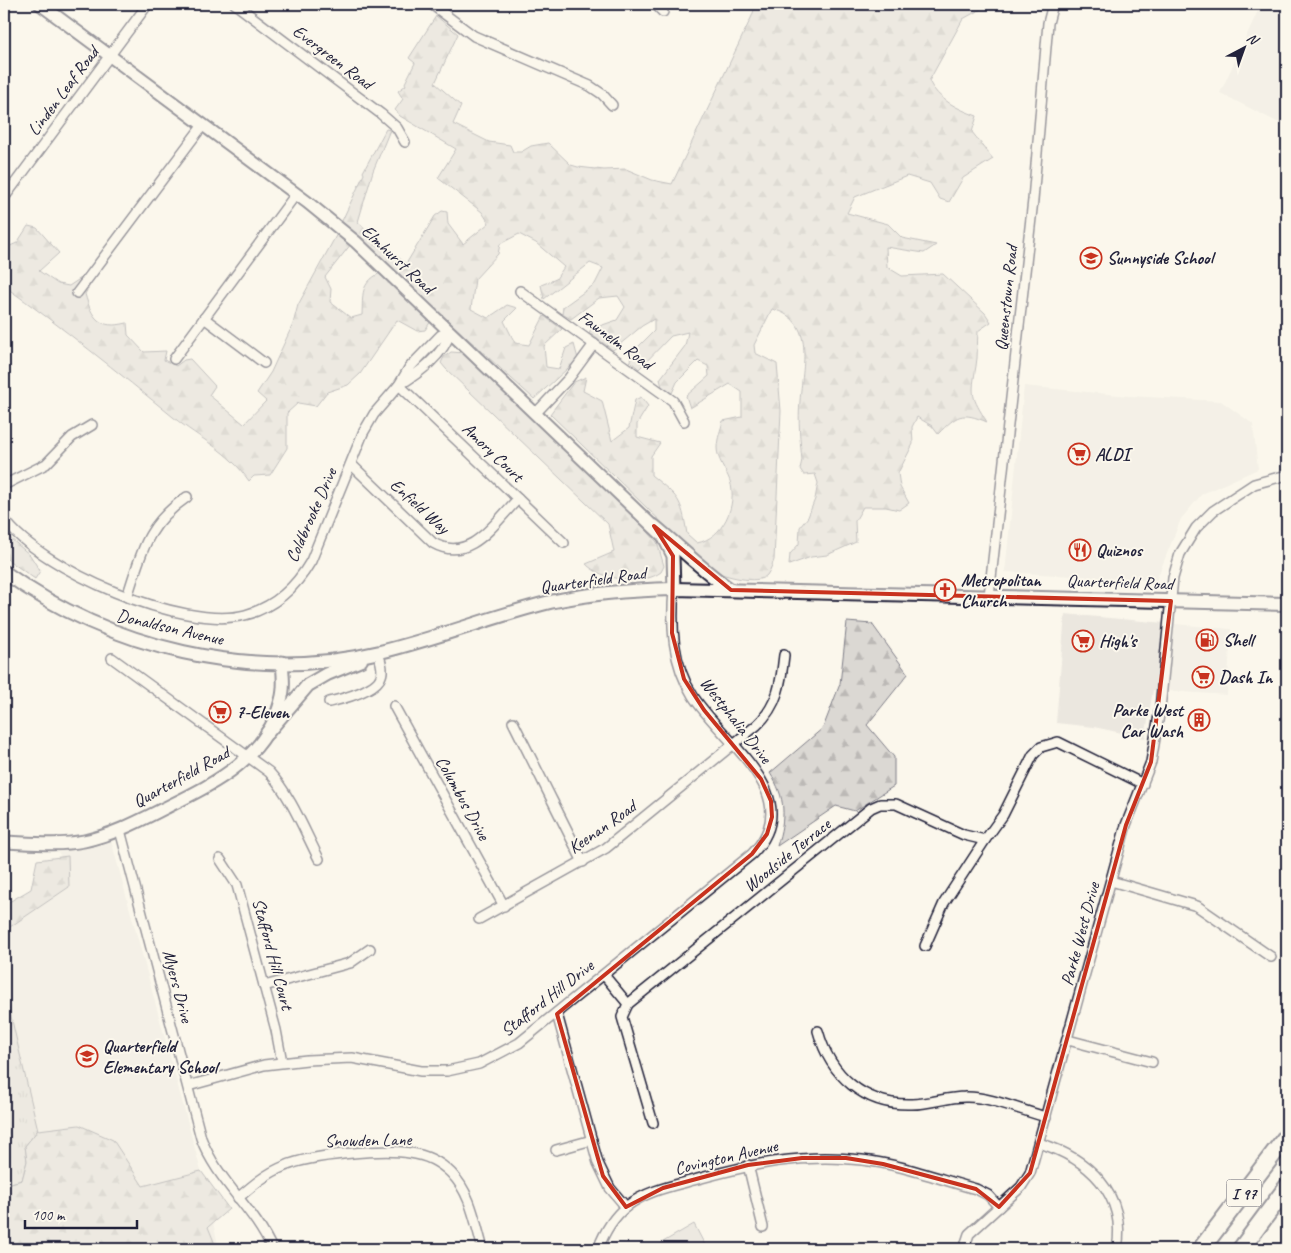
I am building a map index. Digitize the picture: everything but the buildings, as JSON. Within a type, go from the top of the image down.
[{"type":"highway","name":"I 97","points":[[1201,1249],[1287,1136]]},
{"type":"highway","name":"I 97","points":[[1241,1249],[1284,1192]]},
{"type":"main road","points":[[654,526],[677,544],[710,576],[731,590]]},
{"type":"main road","name":"Donaldson Avenue","points":[[4,572],[52,604],[84,621],[121,636],[180,651],[218,658],[282,662]]},
{"type":"main road","name":"Quarterfield Road","points":[[282,662],[331,660],[375,653],[559,600],[620,591],[674,589],[731,590],[1287,604]]},
{"type":"main road","points":[[267,733],[300,693],[316,679],[355,665],[375,653]]},
{"type":"street","name":"Elmhurst Road","points":[[40,4],[296,194],[356,242],[654,526],[663,536],[671,551],[674,566],[674,589]]},
{"type":"street","name":"Linden Leaf Road","points":[[4,198],[148,4]]},
{"type":"street","name":"Evergreen Road","points":[[234,4],[381,114],[397,128],[405,142]]},
{"type":"street","points":[[431,4],[474,36],[590,86],[602,94],[612,105]]},
{"type":"street","points":[[654,4],[663,12]]},
{"type":"street","name":"Queenstown Road","points":[[989,596],[1027,256],[1048,22],[1053,4]]},
{"type":"street","points":[[77,293],[202,125]]},
{"type":"street","points":[[174,359],[296,194]]},
{"type":"street","name":"Fawnelm Road","points":[[520,291],[673,401],[684,421]]},
{"type":"street","points":[[204,318],[264,363]]},
{"type":"street","name":"Coldbrooke Drive","points":[[4,520],[29,545],[57,564],[90,582],[127,597],[174,610],[216,618],[244,615],[270,604],[292,588],[306,570],[374,414],[400,385],[409,368],[434,341],[441,335],[450,332]]},
{"type":"street","points":[[535,414],[569,378],[594,344]]},
{"type":"street","name":"Amory Court","points":[[400,385],[564,543]]},
{"type":"street","points":[[4,484],[46,464],[72,437],[92,425]]},
{"type":"street","name":"Enfield Way","points":[[351,464],[433,543],[449,550],[469,547],[518,499]]},
{"type":"street","name":"Parke West Drive","points":[[964,1249],[969,1234],[1021,1187],[1030,1173],[1126,825],[1143,784],[1156,740],[1173,578],[1180,554],[1196,528],[1213,511],[1254,484],[1287,475]]},
{"type":"street","points":[[127,597],[150,532],[162,516],[186,497]]},
{"type":"street","name":"Westphalia Drive","points":[[674,589],[672,633],[678,662],[684,678],[693,696],[761,779],[767,789],[772,810]]},
{"type":"street","points":[[329,702],[368,689],[380,679],[382,674],[375,653]]},
{"type":"street","name":"Keenan Road","points":[[479,920],[583,862],[622,837],[758,725],[773,707],[781,684],[784,655]]},
{"type":"street","points":[[112,658],[249,758],[260,764],[277,781],[318,859]]},
{"type":"street","name":"Quarterfield Road","points":[[4,842],[38,844],[83,841],[120,830],[197,791],[237,768],[249,758],[267,733],[282,699],[282,662]]},
{"type":"street","name":"Columbus Drive","points":[[394,706],[504,906]]},
{"type":"street","points":[[513,722],[583,862]]},
{"type":"street","points":[[925,946],[944,903],[1003,815],[1033,755],[1041,747],[1058,742],[1143,784]]},
{"type":"street","name":"Woodside Terrace","points":[[628,1004],[871,808],[880,804],[896,804],[964,835],[985,840]]},
{"type":"street","name":"Stafford Hill Drive","points":[[188,1086],[282,1062],[352,1058],[421,1071],[460,1069],[500,1054],[520,1043],[557,1014],[752,854],[768,834],[772,810]]},
{"type":"street","name":"Myers Drive","points":[[120,830],[207,1153],[214,1168],[261,1228],[272,1249]]},
{"type":"street","name":"Stafford Hill Court","points":[[220,859],[237,885],[276,1030],[282,1062]]},
{"type":"street","points":[[1111,880],[1197,906],[1271,958]]},
{"type":"street","points":[[264,986],[350,963],[370,949]]},
{"type":"street","points":[[604,976],[628,1004],[622,1017],[653,1123]]},
{"type":"street","points":[[557,1014],[603,1176],[610,1188],[626,1207]]},
{"type":"street","points":[[818,1031],[829,1062],[842,1076],[870,1097],[888,1103],[913,1104],[966,1096],[1046,1117]]},
{"type":"street","points":[[1068,1040],[1152,1062]]},
{"type":"street","points":[[556,1150],[592,1140]]},
{"type":"street","points":[[1039,1143],[1071,1156],[1088,1166],[1103,1184],[1112,1198],[1118,1222],[1119,1238],[1117,1249]]},
{"type":"street","name":"Snowden Lane","points":[[238,1198],[263,1177],[298,1161],[325,1156],[410,1152],[437,1161],[458,1180],[470,1204],[483,1249]]},
{"type":"street","name":"Covington Avenue","points":[[598,1249],[607,1229],[626,1207],[650,1193],[748,1165],[802,1158],[864,1160],[976,1189],[988,1196],[999,1207]]},
{"type":"street","points":[[748,1165],[763,1227]]},
{"type":"highlighted area","points":[[654,526],[731,590],[1171,601],[1151,762],[1126,825],[1030,1173],[999,1207],[976,1189],[883,1164],[846,1158],[802,1158],[748,1165],[663,1188],[626,1207],[603,1176],[557,1014],[752,854],[767,834],[772,817],[771,801],[761,779],[704,710],[684,679],[672,633],[673,556]]},
{"type":"shaded area","points":[[1261,4],[1287,4],[1287,127],[1220,93]]},
{"type":"shaded area","points":[[1024,386],[1130,396],[1221,401],[1253,424],[1258,469],[1202,494],[1181,519],[1156,581],[1005,572]]},
{"type":"shaded area","points":[[1065,614],[1231,629],[1227,695],[1153,690],[1145,738],[1094,727],[1056,723]]},
{"type":"shaded area","name":"Quarterfield Elementary School","points":[[111,840],[204,1182],[219,1249],[4,1249],[4,907],[68,867],[56,849]]},
{"type":"green space","points":[[756,4],[983,4],[981,9],[963,19],[929,81],[943,99],[977,116],[972,132],[993,159],[963,178],[949,202],[940,199],[930,183],[907,176],[855,197],[847,213],[888,224],[902,238],[936,245],[924,253],[886,247],[887,267],[902,276],[943,274],[985,313],[991,322],[978,331],[977,358],[973,384],[975,401],[987,422],[971,417],[960,417],[938,434],[932,426],[917,417],[912,427],[913,444],[898,473],[900,487],[909,503],[899,510],[886,507],[863,507],[855,521],[856,542],[827,555],[811,557],[789,565],[790,554],[799,544],[800,527],[808,517],[815,499],[818,483],[815,474],[804,475],[800,469],[802,460],[799,408],[804,360],[804,346],[801,334],[796,323],[786,315],[772,309],[754,345],[755,353],[777,364],[781,411],[774,560],[767,575],[756,580],[748,580],[712,571],[550,414],[574,382],[586,377],[583,391],[602,401],[612,441],[629,428],[635,400],[641,397],[648,406],[637,424],[637,437],[660,443],[651,456],[651,475],[677,499],[683,512],[687,534],[697,543],[706,540],[721,528],[730,510],[732,490],[730,481],[718,456],[717,445],[723,421],[742,417],[742,392],[730,384],[690,408],[686,396],[709,376],[708,366],[698,361],[677,382],[672,393],[662,387],[660,379],[685,346],[688,332],[671,336],[639,369],[630,361],[631,354],[654,331],[654,319],[642,326],[613,350],[589,333],[591,329],[617,320],[625,307],[618,296],[599,298],[571,319],[562,314],[563,307],[595,284],[603,268],[590,263],[544,299],[541,285],[556,279],[564,267],[536,243],[519,234],[500,244],[498,254],[475,279],[471,309],[488,318],[507,305],[517,308],[504,321],[515,343],[529,345],[544,316],[562,329],[544,346],[546,367],[559,369],[566,348],[574,344],[578,359],[534,399],[341,223],[364,174],[363,172],[386,129],[390,130],[373,171],[358,222],[406,264],[435,216],[442,211],[447,212],[448,224],[463,244],[489,223],[482,212],[438,178],[456,149],[400,116],[395,110],[403,99],[398,91],[406,85],[405,83],[415,63],[409,58],[436,16],[458,34],[435,83],[461,106],[453,124],[489,142],[510,145],[513,152],[521,152],[531,146],[548,143],[571,165],[604,170],[626,169],[652,180],[672,184]]},
{"type":"green space","points":[[28,226],[37,228],[59,253],[39,271],[58,284],[69,286],[84,276],[90,285],[85,294],[94,316],[98,320],[110,325],[127,323],[128,335],[144,352],[166,351],[164,360],[176,366],[184,360],[190,359],[215,386],[209,395],[244,424],[266,401],[257,393],[271,372],[293,324],[298,305],[338,232],[351,244],[325,277],[331,289],[330,302],[351,318],[362,315],[364,290],[369,281],[380,273],[431,321],[425,330],[417,331],[397,320],[360,374],[348,385],[327,392],[316,406],[298,403],[287,413],[287,448],[270,475],[254,476],[249,481],[241,470],[223,453],[183,425],[90,350],[4,286],[4,237],[10,246],[17,243]]},
{"type":"green space","points":[[451,352],[465,353],[632,514],[657,542],[664,566],[661,572],[644,579],[622,579],[602,574],[586,564],[614,552],[608,524],[446,369],[441,363],[444,357]]},
{"type":"green space","points":[[4,533],[30,555],[40,571],[35,579],[4,557]]},
{"type":"green space","points":[[847,622],[872,624],[908,674],[867,725],[894,757],[894,786],[855,811],[836,806],[777,846],[782,826],[783,808],[782,799],[770,773],[823,728],[840,684]]},
{"type":"green space","points":[[68,856],[69,887],[4,931],[4,905],[31,889],[37,860]]},
{"type":"green space","points":[[4,1004],[9,1008],[38,1130],[25,1146],[27,1161],[22,1180],[4,1185]]},
{"type":"green space","points":[[79,1125],[113,1140],[143,1186],[201,1171],[229,1209],[208,1227],[217,1249],[4,1249],[4,1185],[22,1180],[27,1161],[25,1146],[38,1130]]},
{"type":"green space","points":[[694,1224],[707,1249],[658,1249],[663,1242]]},
{"type":"place","name":"Sunnyside School","points":[[1091,258]]},
{"type":"place","name":"ALDI","points":[[1079,454]]},
{"type":"place","name":"Quiznos","points":[[1080,550]]},
{"type":"place","name":"Metropolitan Church","points":[[945,590]]},
{"type":"place","name":"Shell","points":[[1207,640]]},
{"type":"place","name":"High's","points":[[1083,641]]},
{"type":"place","name":"Dash In","points":[[1203,677]]},
{"type":"place","name":"7-Eleven","points":[[220,712]]},
{"type":"place","name":"Parke West Car Wash","points":[[1199,720]]},
{"type":"place","name":"Quarterfield Elementary School","points":[[87,1056]]}]
